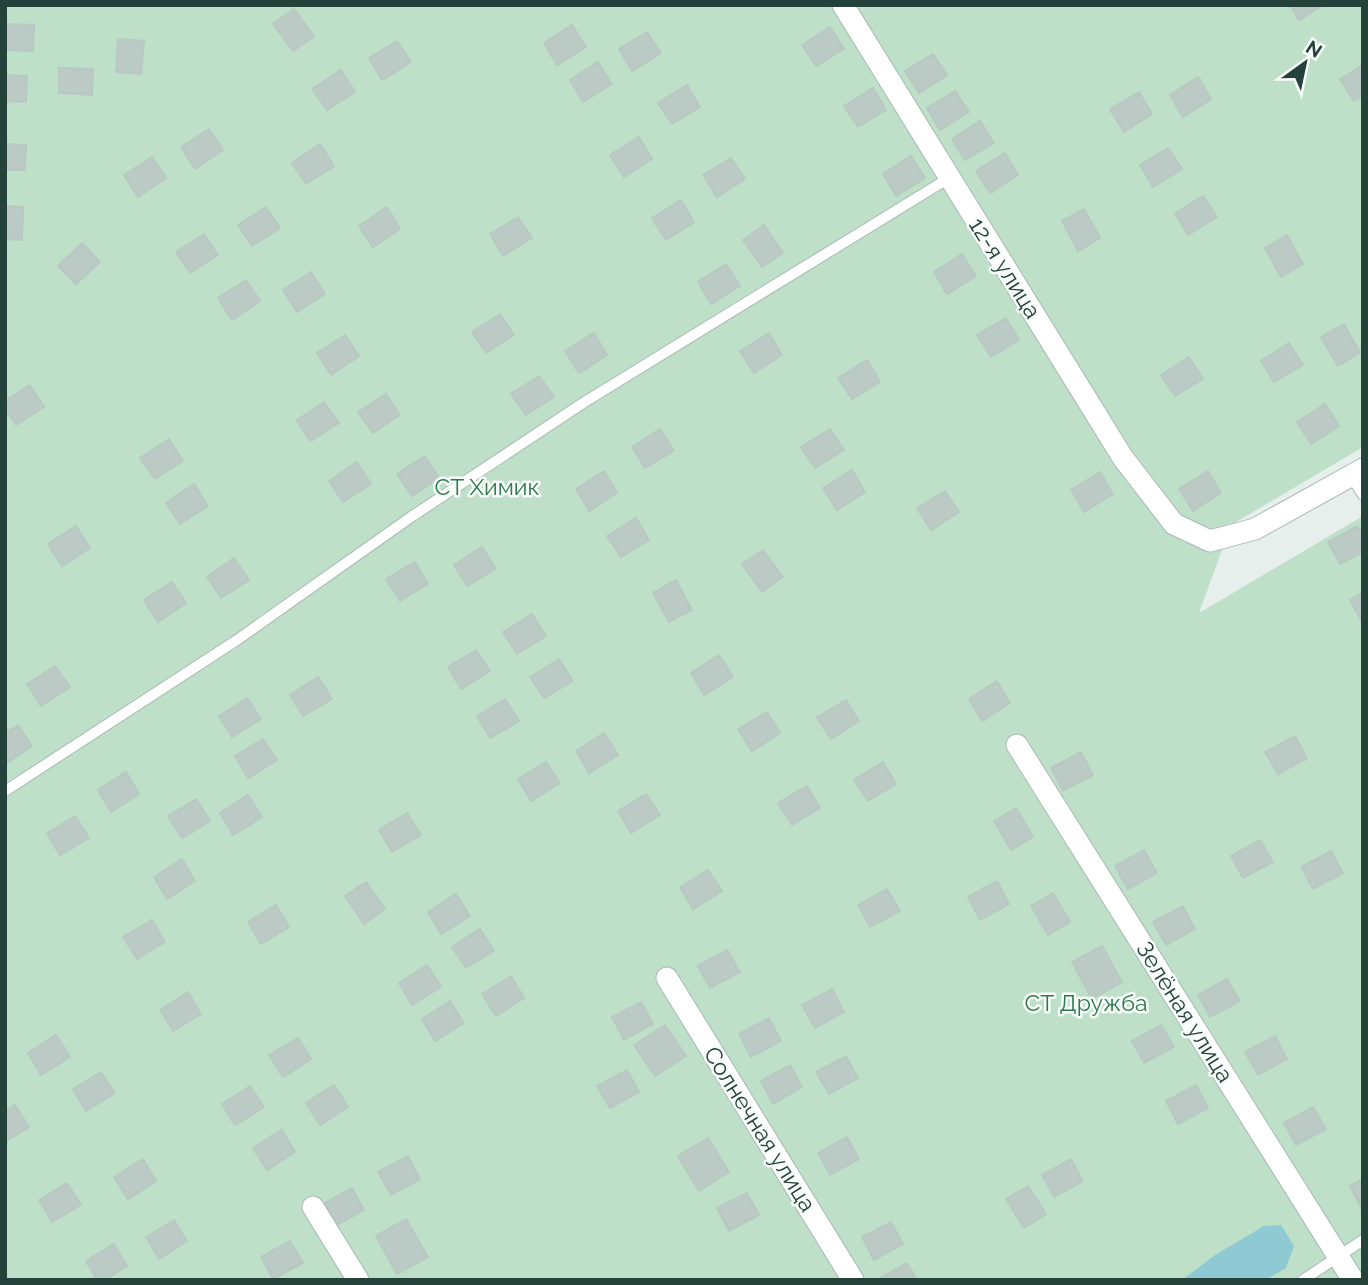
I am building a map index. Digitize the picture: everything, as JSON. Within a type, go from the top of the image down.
[{"type":"street","name":"12-я улица","points":[[843,5],[1123,458],[1174,524],[1210,541],[1255,530],[1357,473]]},
{"type":"street","name":"Зелёная улица","points":[[1017,745],[1353,1280]]},
{"type":"street","name":"Солнечная улица","points":[[667,978],[853,1280]]},
{"type":"street","points":[[313,1207],[358,1280]]},
{"type":"lane","points":[[5,791],[237,640],[411,517],[583,403],[949,178]]},
{"type":"lane","points":[[1357,473],[1363,495]]},
{"type":"lane","points":[[1303,1280],[1363,1240]]},
{"type":"green space","name":"СТ Химик","points":[[5,5],[1363,5],[1363,447],[1231,525],[1199,613],[1363,516],[1363,1280],[5,1280]]},
{"type":"water","points":[[1281,1225],[1294,1246],[1286,1268],[1265,1280],[1182,1280],[1215,1255],[1264,1226]]},
{"type":"building","points":[[1290,5],[1323,5],[1299,20]]},
{"type":"building","points":[[294,9],[314,36],[293,51],[273,24]]},
{"type":"building","points":[[5,24],[34,25],[33,51],[5,50]]},
{"type":"building","points":[[572,25],[586,47],[557,65],[544,43]]},
{"type":"building","points":[[830,27],[844,49],[816,66],[802,45]]},
{"type":"building","points":[[647,32],[661,53],[632,71],[619,49]]},
{"type":"building","points":[[118,39],[144,41],[141,74],[116,72]]},
{"type":"building","points":[[397,41],[411,62],[382,80],[369,58]]},
{"type":"building","points":[[933,54],[947,75],[919,93],[905,71]]},
{"type":"building","points":[[598,62],[612,84],[583,102],[570,80]]},
{"type":"building","points":[[1363,65],[1363,96],[1354,101],[1340,79]]},
{"type":"building","points":[[59,68],[93,69],[92,95],[59,93]]},
{"type":"building","points":[[341,70],[355,92],[327,110],[312,89]]},
{"type":"building","points":[[5,75],[27,76],[26,102],[5,101]]},
{"type":"building","points":[[1198,77],[1211,99],[1183,117],[1170,95]]},
{"type":"building","points":[[687,85],[700,107],[672,124],[658,103]]},
{"type":"building","points":[[873,88],[886,110],[858,127],[844,106]]},
{"type":"building","points":[[955,91],[969,112],[940,130],[927,108]]},
{"type":"building","points":[[1139,92],[1152,114],[1124,132],[1110,109]]},
{"type":"building","points":[[980,121],[994,143],[965,160],[952,139]]},
{"type":"building","points":[[209,129],[223,150],[195,169],[181,147]]},
{"type":"building","points":[[639,137],[652,159],[624,177],[610,155]]},
{"type":"building","points":[[5,144],[26,145],[25,170],[5,170]]},
{"type":"building","points":[[320,144],[334,166],[306,184],[292,163]]},
{"type":"building","points":[[1168,148],[1182,169],[1153,187],[1140,165]]},
{"type":"building","points":[[1005,153],[1018,175],[990,193],[976,171]]},
{"type":"building","points":[[911,156],[925,178],[896,196],[883,174]]},
{"type":"building","points":[[152,157],[166,178],[138,197],[124,175]]},
{"type":"building","points":[[731,158],[745,179],[717,197],[703,175]]},
{"type":"building","points":[[1203,196],[1217,217],[1188,235],[1175,213]]},
{"type":"building","points":[[681,200],[694,222],[666,240],[652,218]]},
{"type":"building","points":[[5,206],[23,207],[22,240],[5,239]]},
{"type":"building","points":[[266,207],[280,228],[252,246],[238,225]]},
{"type":"building","points":[[387,207],[400,229],[373,247],[359,226]]},
{"type":"building","points":[[1084,209],[1100,238],[1078,251],[1062,221]]},
{"type":"building","points":[[518,217],[532,238],[503,256],[490,234]]},
{"type":"building","points":[[764,225],[783,253],[762,267],[743,240]]},
{"type":"building","points":[[204,234],[218,255],[190,273],[176,252]]},
{"type":"building","points":[[1287,235],[1303,264],[1281,277],[1265,248]]},
{"type":"building","points":[[82,243],[100,262],[76,284],[58,266]]},
{"type":"building","points":[[962,254],[976,276],[947,294],[934,272]]},
{"type":"building","points":[[726,264],[740,286],[711,304],[698,282]]},
{"type":"building","points":[[311,272],[325,294],[297,312],[283,290]]},
{"type":"building","points":[[246,280],[260,301],[232,320],[218,298]]},
{"type":"building","points":[[500,314],[514,335],[486,353],[472,332]]},
{"type":"building","points":[[1006,318],[1019,340],[991,357],[977,335]]},
{"type":"building","points":[[1344,324],[1360,353],[1338,366],[1321,337]]},
{"type":"building","points":[[594,333],[607,355],[579,373],[565,351]]},
{"type":"building","points":[[769,333],[782,355],[754,373],[740,351]]},
{"type":"building","points":[[345,335],[359,356],[331,375],[317,353]]},
{"type":"building","points":[[1289,343],[1303,365],[1274,382],[1261,361]]},
{"type":"building","points":[[1189,357],[1203,379],[1175,396],[1161,375]]},
{"type":"building","points":[[867,360],[880,382],[852,399],[838,378]]},
{"type":"building","points":[[539,376],[554,397],[526,415],[511,394]]},
{"type":"building","points":[[30,385],[44,407],[16,425],[5,409],[5,401]]},
{"type":"building","points":[[386,394],[400,415],[373,433],[358,412]]},
{"type":"building","points":[[324,402],[339,423],[310,441],[297,420]]},
{"type":"building","points":[[1325,404],[1339,426],[1311,444],[1297,422]]},
{"type":"building","points":[[660,429],[674,451],[645,468],[632,447]]},
{"type":"building","points":[[830,429],[844,450],[815,468],[801,447]]},
{"type":"building","points":[[169,439],[183,461],[155,479],[140,458]]},
{"type":"building","points":[[425,456],[439,478],[412,496],[397,474]]},
{"type":"building","points":[[357,462],[371,484],[343,502],[329,481]]},
{"type":"building","points":[[852,470],[865,492],[837,510],[823,488]]},
{"type":"building","points":[[604,471],[617,493],[589,511],[576,489]]},
{"type":"building","points":[[1208,471],[1221,493],[1193,511],[1179,489]]},
{"type":"building","points":[[1100,472],[1113,494],[1084,512],[1071,490]]},
{"type":"building","points":[[194,484],[208,506],[180,524],[166,503]]},
{"type":"building","points":[[945,491],[959,512],[931,530],[917,508]]},
{"type":"building","points":[[636,518],[649,540],[621,557],[607,536]]},
{"type":"building","points":[[76,526],[90,548],[62,566],[48,544]]},
{"type":"building","points":[[1357,526],[1363,536],[1363,552],[1340,564],[1328,542]]},
{"type":"building","points":[[482,547],[496,569],[467,586],[454,565]]},
{"type":"building","points":[[763,550],[783,577],[762,592],[742,564]]},
{"type":"building","points":[[234,558],[249,580],[221,598],[207,577]]},
{"type":"building","points":[[415,562],[428,584],[400,601],[386,579]]},
{"type":"building","points":[[676,580],[692,610],[669,622],[653,593]]},
{"type":"building","points":[[172,582],[186,603],[158,622],[144,600]]},
{"type":"building","points":[[1363,592],[1363,622],[1362,622],[1350,600]]},
{"type":"building","points":[[532,614],[546,636],[517,654],[503,632]]},
{"type":"building","points":[[476,650],[490,671],[461,689],[448,667]]},
{"type":"building","points":[[719,655],[733,677],[704,695],[691,673]]},
{"type":"building","points":[[559,659],[573,681],[544,698],[530,677]]},
{"type":"building","points":[[55,666],[70,687],[41,706],[27,684]]},
{"type":"building","points":[[318,677],[332,699],[303,716],[290,695]]},
{"type":"building","points":[[997,681],[1010,703],[982,721],[969,699]]},
{"type":"building","points":[[247,698],[261,719],[232,737],[219,716]]},
{"type":"building","points":[[505,699],[519,721],[490,738],[477,716]]},
{"type":"building","points":[[846,700],[859,721],[831,739],[817,717]]},
{"type":"building","points":[[767,712],[780,733],[752,751],[738,729]]},
{"type":"building","points":[[18,725],[32,746],[5,764],[5,733]]},
{"type":"building","points":[[604,733],[618,755],[589,773],[576,751]]},
{"type":"building","points":[[1295,736],[1307,758],[1278,774],[1265,752]]},
{"type":"building","points":[[263,739],[277,760],[248,778],[235,756]]},
{"type":"building","points":[[1081,752],[1093,775],[1063,791],[1051,768]]},
{"type":"building","points":[[546,762],[560,783],[531,801],[518,779]]},
{"type":"building","points":[[883,762],[896,784],[868,801],[854,780]]},
{"type":"building","points":[[126,772],[139,794],[111,812],[98,790]]},
{"type":"building","points":[[807,786],[820,808],[792,825],[778,803]]},
{"type":"building","points":[[646,794],[660,815],[631,833],[618,811]]},
{"type":"building","points":[[248,795],[262,817],[233,835],[220,813]]},
{"type":"building","points":[[196,799],[210,821],[182,838],[168,816]]},
{"type":"building","points":[[1016,808],[1033,837],[1011,850],[994,821]]},
{"type":"building","points":[[407,813],[421,835],[392,852],[379,830]]},
{"type":"building","points":[[75,816],[89,838],[60,855],[47,833]]},
{"type":"building","points":[[1260,840],[1273,862],[1243,878],[1231,856]]},
{"type":"building","points":[[1144,850],[1157,873],[1128,889],[1115,866]]},
{"type":"building","points":[[1331,851],[1343,873],[1313,889],[1301,867]]},
{"type":"building","points":[[182,859],[195,881],[167,899],[154,877]]},
{"type":"building","points":[[708,870],[722,891],[693,909],[680,887]]},
{"type":"building","points":[[997,881],[1009,904],[980,920],[968,897]]},
{"type":"building","points":[[366,882],[385,909],[364,924],[345,896]]},
{"type":"building","points":[[887,889],[900,911],[870,927],[858,905]]},
{"type":"building","points":[[1053,893],[1070,922],[1048,935],[1031,906]]},
{"type":"building","points":[[456,894],[470,916],[441,934],[428,912]]},
{"type":"building","points":[[276,905],[289,927],[261,944],[248,922]]},
{"type":"building","points":[[1183,906],[1195,929],[1166,945],[1153,922]]},
{"type":"building","points":[[152,920],[165,942],[137,959],[123,937]]},
{"type":"building","points":[[480,929],[494,951],[466,968],[452,947]]},
{"type":"building","points":[[1102,946],[1122,982],[1092,999],[1072,962]]},
{"type":"building","points":[[727,950],[740,972],[710,988],[698,966]]},
{"type":"building","points":[[427,965],[441,987],[412,1005],[399,983]]},
{"type":"building","points":[[511,976],[524,998],[496,1016],[482,994]]},
{"type":"building","points":[[1227,979],[1240,1001],[1210,1017],[1198,995]]},
{"type":"building","points":[[832,989],[844,1012],[815,1028],[802,1005]]},
{"type":"building","points":[[188,992],[201,1014],[173,1031],[160,1010]]},
{"type":"building","points":[[450,1001],[464,1023],[435,1041],[422,1019]]},
{"type":"building","points":[[641,1002],[653,1024],[624,1040],[612,1017]]},
{"type":"building","points":[[769,1018],[781,1041],[751,1057],[739,1034]]},
{"type":"building","points":[[665,1025],[686,1056],[655,1076],[634,1045]]},
{"type":"building","points":[[1161,1025],[1174,1047],[1144,1063],[1132,1041]]},
{"type":"building","points":[[56,1035],[70,1057],[41,1075],[28,1053]]},
{"type":"building","points":[[1275,1036],[1287,1059],[1258,1075],[1245,1052]]},
{"type":"building","points":[[298,1038],[311,1059],[283,1077],[269,1055]]},
{"type":"building","points":[[846,1056],[858,1078],[829,1094],[816,1072]]},
{"type":"building","points":[[790,1065],[802,1087],[773,1104],[761,1081]]},
{"type":"building","points":[[627,1070],[639,1092],[610,1108],[597,1086]]},
{"type":"building","points":[[101,1072],[115,1093],[86,1111],[73,1089]]},
{"type":"building","points":[[334,1085],[348,1107],[320,1125],[306,1103]]},
{"type":"building","points":[[1196,1085],[1208,1108],[1178,1124],[1166,1101]]},
{"type":"building","points":[[250,1086],[264,1107],[235,1125],[222,1104]]},
{"type":"building","points":[[15,1105],[29,1127],[5,1142],[5,1111]]},
{"type":"building","points":[[1313,1107],[1326,1129],[1296,1145],[1284,1123]]},
{"type":"building","points":[[282,1130],[295,1152],[267,1170],[253,1148]]},
{"type":"building","points":[[847,1137],[859,1159],[830,1175],[818,1153]]},
{"type":"building","points":[[708,1138],[729,1172],[699,1191],[678,1156]]},
{"type":"building","points":[[408,1156],[420,1179],[391,1195],[378,1172]]},
{"type":"building","points":[[143,1159],[156,1181],[128,1199],[114,1177]]},
{"type":"building","points":[[1071,1159],[1083,1181],[1054,1197],[1042,1175]]},
{"type":"building","points":[[1363,1179],[1363,1208],[1362,1209],[1350,1186]]},
{"type":"building","points":[[67,1183],[81,1205],[52,1222],[39,1200]]},
{"type":"building","points":[[1028,1186],[1046,1214],[1024,1228],[1006,1199]]},
{"type":"building","points":[[352,1188],[364,1210],[335,1226],[323,1204]]},
{"type":"building","points":[[747,1193],[759,1215],[729,1231],[717,1208]]},
{"type":"building","points":[[406,1219],[428,1257],[397,1274],[376,1236]]},
{"type":"building","points":[[174,1220],[187,1241],[159,1259],[146,1237]]},
{"type":"building","points":[[891,1222],[903,1244],[874,1260],[862,1237]]},
{"type":"building","points":[[290,1241],[303,1263],[273,1279],[261,1257]]},
{"type":"building","points":[[114,1244],[127,1266],[105,1280],[97,1280],[86,1261]]},
{"type":"building","points":[[907,1263],[917,1280],[877,1280]]},
{"type":"park label","name":"СТ Дружба","points":[[1086,1003]]}]
